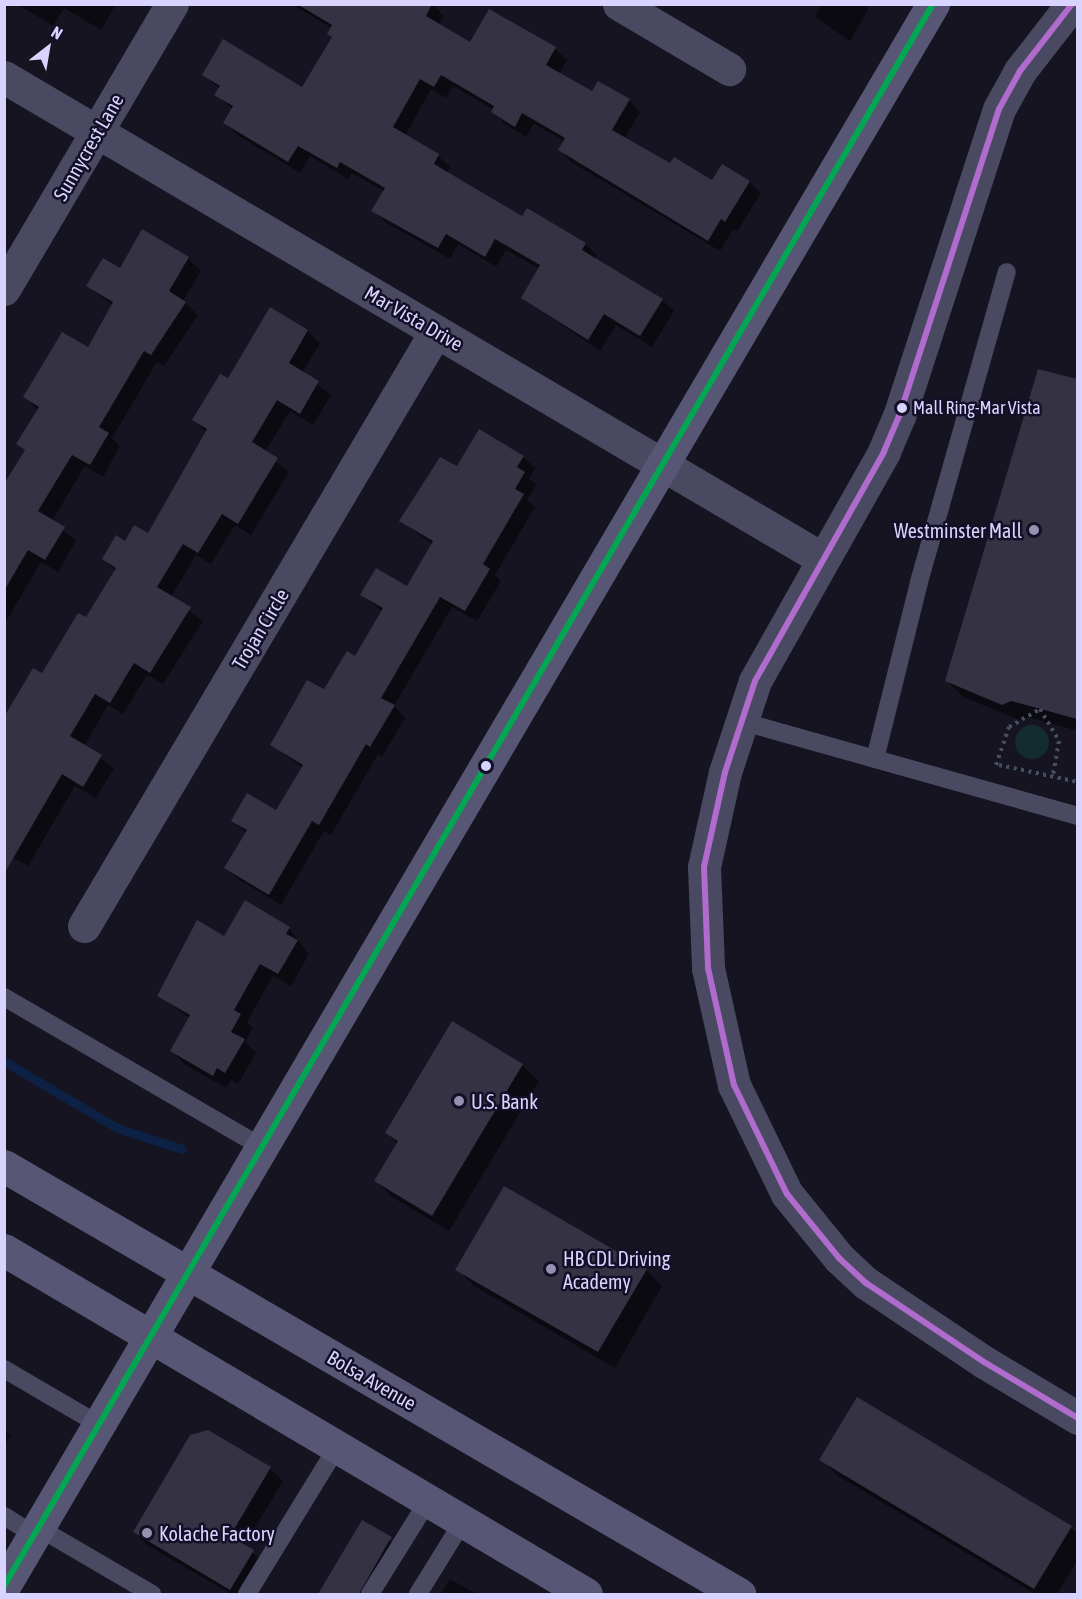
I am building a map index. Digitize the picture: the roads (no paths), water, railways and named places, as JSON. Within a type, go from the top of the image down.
[{"type":"street","name":"Sunnycrest Lane","points":[[4,289],[172,4]]},
{"type":"street","points":[[620,4],[729,69]]},
{"type":"street","points":[[4,1587],[665,465],[933,4]]},
{"type":"street","points":[[1071,16],[1020,71],[999,109],[899,416],[884,452],[755,681],[740,721],[705,867],[708,968],[734,1085],[749,1123],[787,1194],[832,1250],[866,1283],[984,1362],[1077,1418]]},
{"type":"street","name":"Mar Vista Drive","points":[[4,77],[823,560]]},
{"type":"street","name":"Trojan Circle","points":[[84,926],[436,331]]},
{"type":"street","name":"Bolsa Avenue","points":[[4,1166],[739,1594]]},
{"type":"street","points":[[4,1250],[586,1594]]},
{"type":"lane","points":[[874,759],[935,525],[1007,272]]},
{"type":"lane","points":[[740,721],[1077,816]]},
{"type":"lane","points":[[4,997],[263,1148]]},
{"type":"lane","points":[[4,1369],[100,1425]]},
{"type":"lane","points":[[247,1594],[337,1447]]},
{"type":"lane","points":[[369,1594],[428,1501]]},
{"type":"lane","points":[[4,1516],[37,1531],[152,1594]]},
{"type":"lane","points":[[418,1594],[463,1521]]},
{"type":"waterway","points":[[4,1061],[117,1128],[182,1149]]},
{"type":"place","name":"Mall Ring-Mar Vista","points":[[902,408]]},
{"type":"place","name":"Westminster Mall","points":[[1034,530]]},
{"type":"place","name":"U.S. Bank","points":[[459,1101]]},
{"type":"place","name":"HB CDL Driving Academy","points":[[551,1269]]},
{"type":"place","name":"Kolache Factory","points":[[147,1533]]}]
